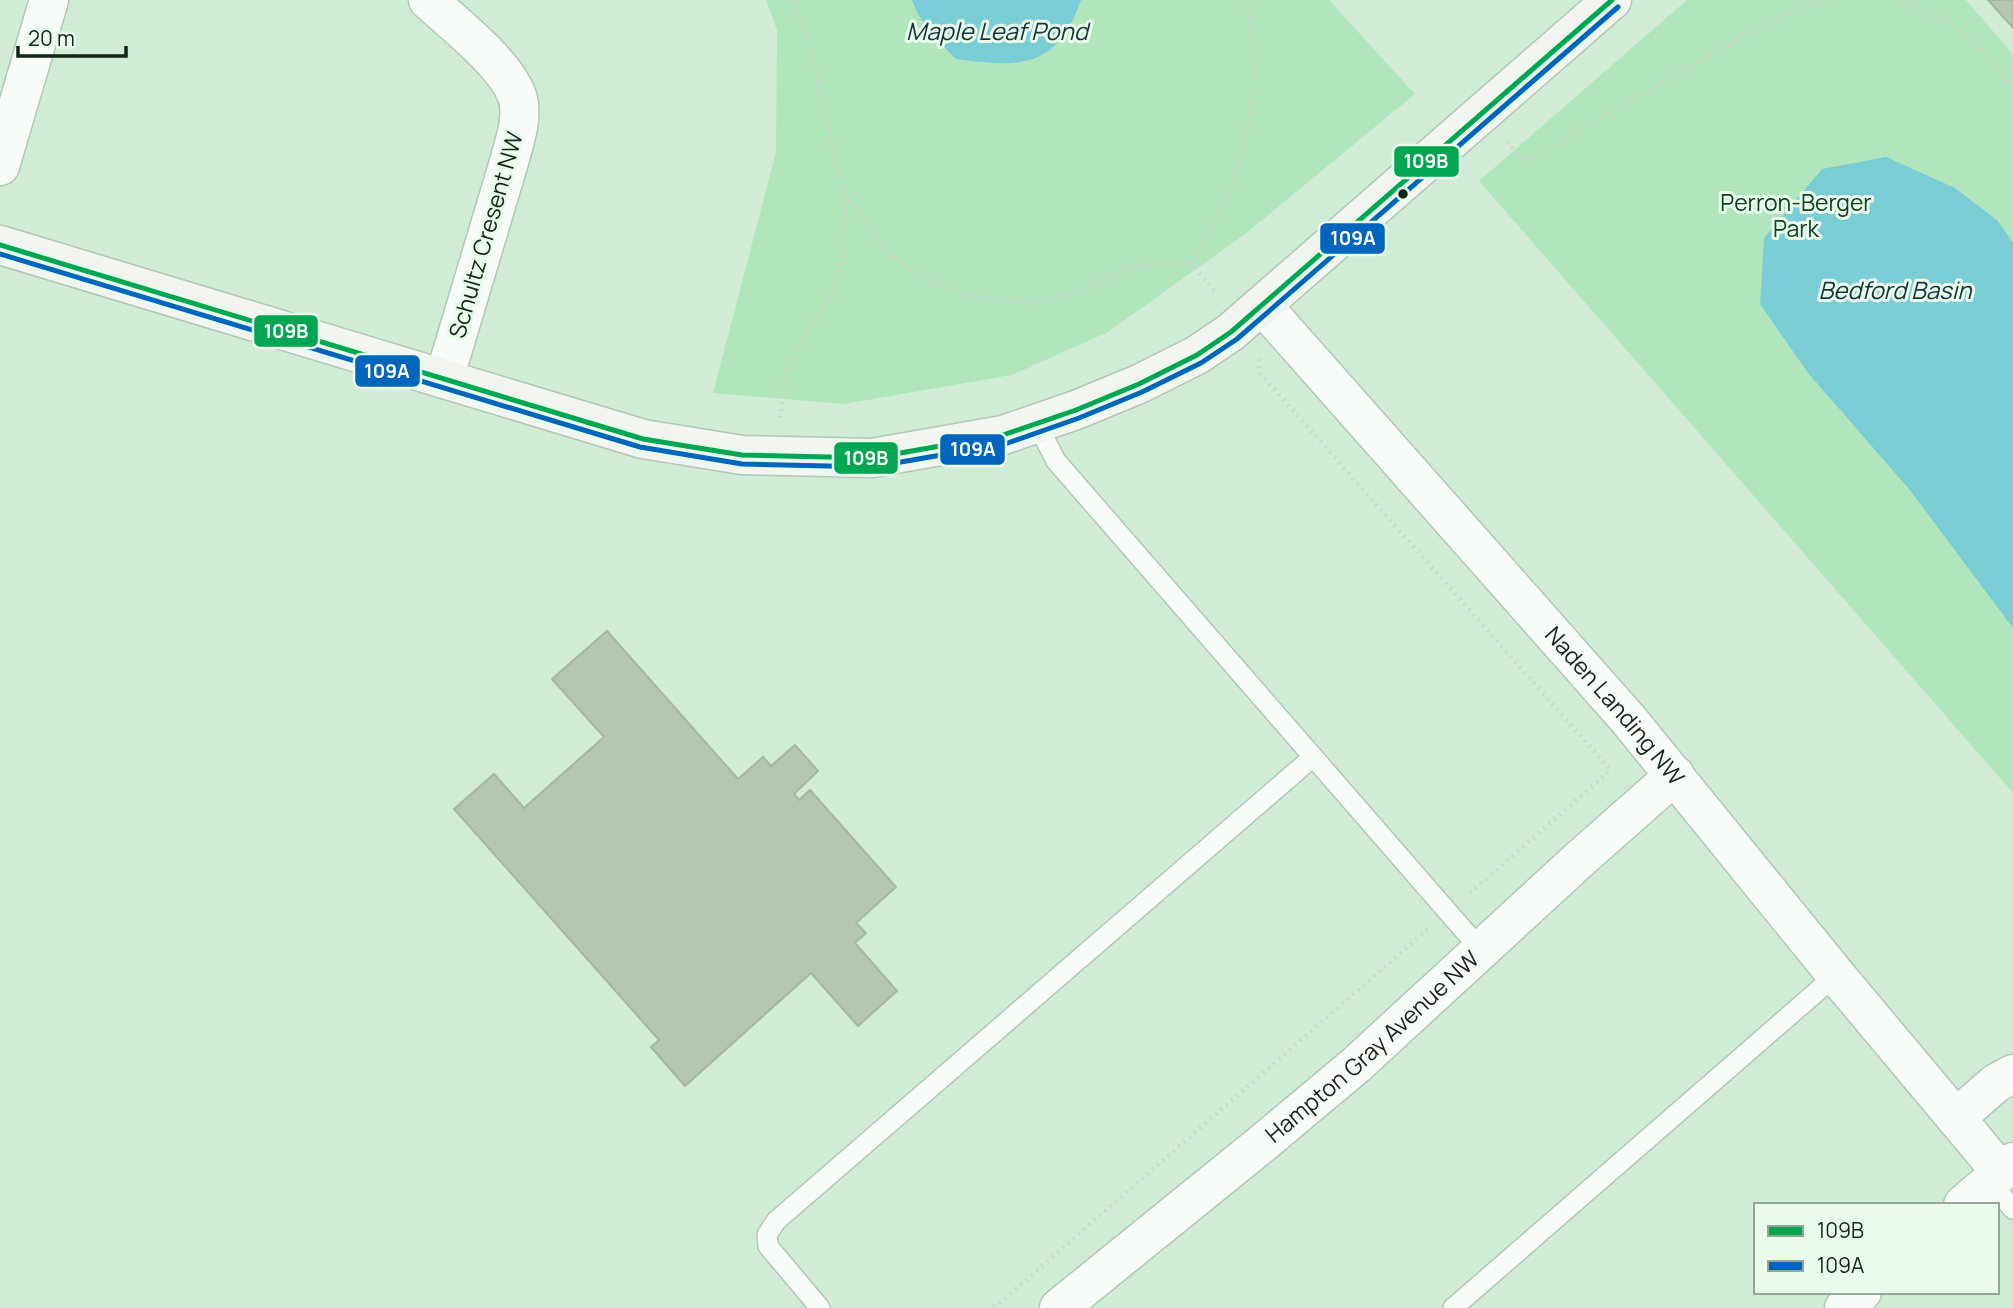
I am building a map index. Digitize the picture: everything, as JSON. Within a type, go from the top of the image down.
[{"type":"street","points":[[0,166],[49,0]]},
{"type":"street","name":"Schultz Cresent NW","points":[[428,0],[509,79],[518,100],[519,126],[444,379]]},
{"type":"street","points":[[0,245],[643,439],[743,455],[873,458],[1003,435],[1139,384],[1196,355],[1231,332],[1612,0]]},
{"type":"street","name":"Naden Landing NW","points":[[1262,305],[1629,719],[1836,975],[1956,1118],[1996,1186]]},
{"type":"street","name":"Hampton Gray Avenue NW","points":[[1059,1308],[1356,1065],[1675,775]]},
{"type":"street","points":[[1956,1118],[1996,1083],[2013,1074]]},
{"type":"street","points":[[1844,1308],[1860,1294]]},
{"type":"lane","points":[[1037,424],[1056,461],[1481,950]]},
{"type":"lane","points":[[820,1308],[768,1246],[767,1235],[776,1221],[1313,757]]},
{"type":"lane","points":[[1453,1308],[1836,975]]},
{"type":"path","points":[[793,0],[812,52],[834,160],[845,193],[882,246],[907,268],[958,294],[1031,303],[1085,290],[1127,269],[1151,264],[1192,264],[1222,299]]},
{"type":"path","points":[[1192,264],[1236,173],[1250,118],[1254,75],[1252,29],[1247,0]]},
{"type":"path","points":[[1482,114],[1522,159],[1533,158],[1707,57],[1774,22],[1825,0]]},
{"type":"path","points":[[1896,0],[1948,22],[1986,55],[2013,88]]},
{"type":"path","points":[[774,455],[785,375],[796,348],[828,303],[839,274],[846,246],[845,193]]},
{"type":"path","points":[[994,1308],[1610,769],[1261,373]]},
{"type":"path","points":[[1251,374],[1269,374]]},
{"type":"green space","points":[[766,0],[1329,0],[1415,94],[1244,235],[1108,332],[1012,375],[844,404],[713,393],[776,152],[777,30]]},
{"type":"green space","name":"Perron-Berger Park","points":[[1687,0],[1966,0],[2013,54],[2013,793],[1479,181]]},
{"type":"water","name":"Maple Leaf Pond","points":[[912,0],[1081,0],[1060,40],[1048,51],[1034,59],[999,63],[956,59],[925,25]]},
{"type":"water","name":"Bedford Basin","points":[[1886,157],[1955,188],[1998,221],[2013,243],[2013,628],[1909,489],[1808,373],[1760,304],[1764,238],[1822,169]]},
{"type":"building","points":[[1988,0],[2013,0],[2013,28]]},
{"type":"building","points":[[607,631],[738,779],[763,757],[771,766],[795,745],[818,771],[794,794],[799,800],[810,790],[896,887],[856,923],[866,933],[855,943],[897,991],[858,1026],[811,973],[685,1086],[651,1047],[659,1040],[454,809],[494,774],[524,808],[604,737],[552,679]]},
{"type":"transit line","name":"109B","points":[[0,245],[643,439],[742,455],[872,458],[1003,435],[1076,410],[1139,384],[1197,355],[1231,332],[1612,0]]},
{"type":"transit line","name":"109A","points":[[0,254],[640,447],[742,464],[872,467],[1005,444],[1142,392],[1201,363],[1237,339],[1618,7]]}]
